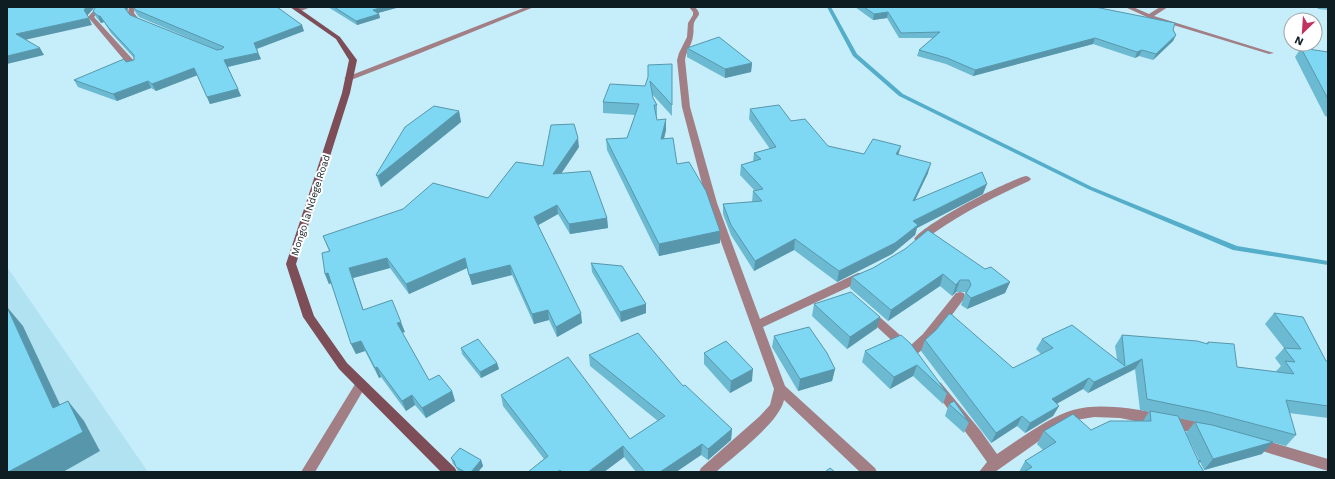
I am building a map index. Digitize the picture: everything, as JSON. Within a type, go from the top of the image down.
[{"type":"street","points":[[101,7],[91,17],[134,65]]},
{"type":"street","points":[[132,7],[131,13],[136,19],[152,26]]},
{"type":"street","points":[[295,9],[308,7]]},
{"type":"street","points":[[348,78],[416,53],[531,7]]},
{"type":"street","points":[[692,7],[696,12],[696,15],[691,23],[690,37],[682,53],[681,60],[686,107],[712,203],[780,389],[870,472]]},
{"type":"street","points":[[1128,7],[1149,16],[1271,52]]},
{"type":"street","points":[[1149,16],[1165,7]]},
{"type":"street","name":"Mongo la Ndege Road","points":[[295,9],[338,38],[353,60],[346,93],[291,264],[309,317],[343,366],[450,472]]},
{"type":"street","points":[[908,247],[937,224],[960,210],[1026,179]]},
{"type":"street","points":[[757,325],[872,271]]},
{"type":"street","points":[[839,287],[850,297]]},
{"type":"street","points":[[912,352],[927,337],[960,296]]},
{"type":"street","points":[[862,307],[912,352],[920,363]]},
{"type":"street","points":[[929,375],[975,434],[990,468],[1041,432],[1074,415],[1094,412],[1120,413],[1218,433]]},
{"type":"street","points":[[308,472],[361,384]]},
{"type":"street","points":[[706,472],[765,420],[776,407],[780,389]]},
{"type":"street","points":[[1173,423],[1179,437]]},
{"type":"street","points":[[1240,439],[1328,465]]},
{"type":"shaded area","points":[[7,267],[148,472],[7,472]]},
{"type":"building","points":[[7,7],[86,7],[84,10],[89,18],[16,34],[40,48],[7,56]]},
{"type":"building","points":[[96,7],[124,7],[130,15],[217,50],[224,47],[136,10],[133,7],[277,7],[302,25],[254,43],[258,53],[224,60],[238,89],[207,97],[194,68],[152,84],[148,81],[113,94],[74,80],[124,59],[126,62],[134,60],[134,55],[100,16],[93,11]]},
{"type":"building","points":[[334,7],[383,7],[373,10],[379,14],[356,21]]},
{"type":"building","points":[[864,7],[1095,7],[1175,23],[1173,30],[1176,35],[1156,54],[1142,50],[1137,52],[1095,38],[975,70],[947,58],[919,50],[940,32],[901,33],[888,12],[874,14]]},
{"type":"building","points":[[719,37],[752,63],[725,69],[687,48]]},
{"type":"building","points":[[1303,52],[1328,52],[1328,99]]},
{"type":"building","points":[[672,64],[672,105],[650,81],[653,98],[657,105],[654,105],[657,120],[666,119],[661,139],[673,138],[677,164],[689,162],[706,191],[720,231],[659,244],[606,139],[627,138],[639,104],[603,102],[610,84],[645,86],[648,77],[648,65]]},
{"type":"building","points":[[779,105],[791,121],[805,119],[828,146],[864,154],[873,139],[901,146],[896,154],[931,163],[913,201],[982,172],[987,184],[913,221],[918,225],[895,243],[839,271],[795,239],[755,261],[731,225],[723,204],[762,201],[753,191],[763,189],[741,165],[761,159],[754,153],[776,147],[750,109]]},
{"type":"building","points":[[434,106],[459,111],[378,176],[376,175],[405,127]]},
{"type":"building","points":[[574,124],[578,138],[553,174],[590,171],[607,218],[569,224],[557,205],[534,217],[581,313],[556,327],[548,310],[532,314],[510,265],[469,275],[465,258],[406,284],[387,258],[349,268],[363,310],[392,300],[401,322],[397,323],[429,380],[439,375],[452,391],[422,408],[412,395],[402,401],[377,367],[375,368],[361,341],[351,344],[328,273],[325,274],[322,253],[330,251],[323,236],[403,209],[433,183],[488,198],[516,162],[543,166],[551,125]]},
{"type":"building","points":[[928,230],[985,269],[991,267],[1010,282],[971,298],[966,293],[971,285],[969,280],[960,280],[956,285],[943,274],[891,310],[852,277],[873,268],[905,249]]},
{"type":"building","points":[[591,263],[622,266],[646,304],[620,312]]},
{"type":"building","points":[[851,292],[880,317],[850,337],[814,304]]},
{"type":"building","points":[[7,307],[53,408],[68,401],[83,432],[8,472],[7,472]]},
{"type":"building","points":[[1274,313],[1303,317],[1326,361],[1328,361],[1328,406],[1286,400],[1296,435],[1209,412],[1147,399],[1142,359],[1094,382],[1089,378],[1052,399],[1059,406],[1030,423],[1022,416],[996,433],[925,340],[936,330],[949,314],[951,314],[1013,368],[1053,348],[1042,339],[1072,325],[1125,366],[1122,335],[1197,341],[1208,344],[1208,342],[1234,344],[1237,367],[1294,374],[1285,361],[1295,362],[1284,348],[1301,349]]},
{"type":"building","points":[[809,327],[827,353],[835,369],[800,379],[774,336]]},
{"type":"building","points":[[638,333],[683,386],[685,385],[732,429],[708,449],[702,444],[660,472],[645,472],[623,446],[588,472],[562,472],[560,470],[557,472],[528,472],[548,456],[501,395],[568,357],[630,439],[665,416],[589,355]]},
{"type":"building","points":[[901,335],[911,344],[947,393],[917,365],[894,377],[865,351]]},
{"type":"building","points":[[478,339],[497,363],[480,372],[461,348]]},
{"type":"building","points":[[726,341],[753,369],[731,381],[704,353]]},
{"type":"building","points":[[954,401],[969,422],[949,404]]},
{"type":"building","points":[[1150,411],[1178,416],[1198,460],[1201,461],[1198,462],[1204,472],[1024,472],[1032,467],[1025,461],[1056,442],[1044,431],[1073,414],[1091,430],[1110,421],[1151,421]]},
{"type":"building","points":[[1195,422],[1212,425],[1273,442],[1213,459]]},
{"type":"building","points":[[460,448],[481,460],[471,472],[465,472],[456,467],[451,458]]},
{"type":"building","points":[[830,468],[835,472],[825,472]]},
{"type":"waterway","points":[[829,7],[855,55],[901,95],[1090,188],[1236,248],[1328,263]]}]
